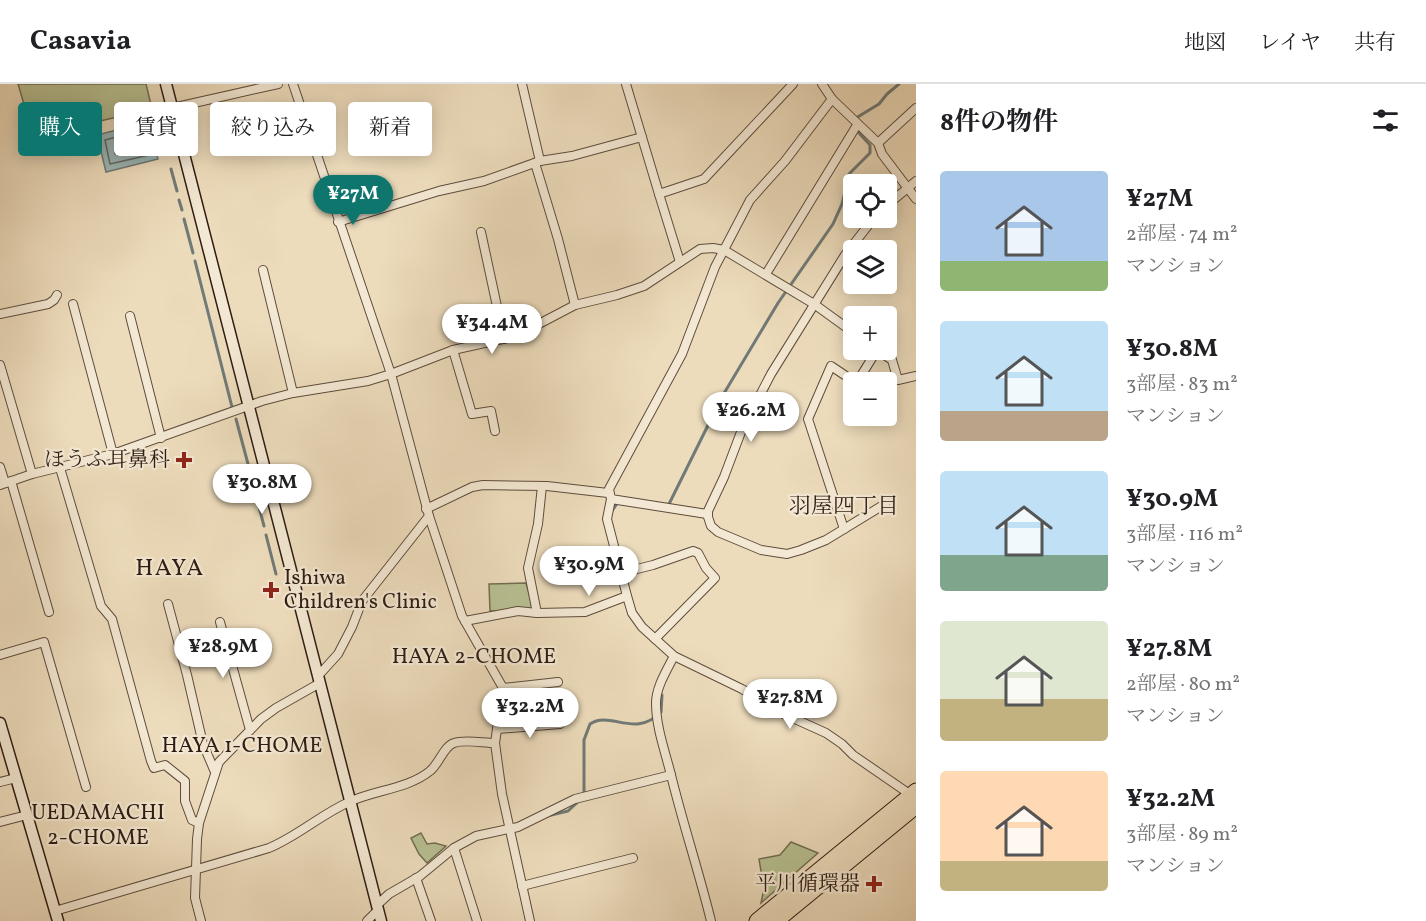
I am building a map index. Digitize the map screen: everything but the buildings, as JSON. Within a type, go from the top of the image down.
[{"type":"highway","points":[[757,921],[915,797]]},
{"type":"highway","points":[[776,921],[915,797]]},
{"type":"street","points":[[166,84],[170,102]]},
{"type":"street","points":[[198,102],[278,84]]},
{"type":"street","points":[[293,84],[391,374],[449,581],[465,621],[503,688],[495,743],[502,794],[530,921]]},
{"type":"street","points":[[522,84],[538,162],[575,305]]},
{"type":"street","points":[[626,84],[680,262]]},
{"type":"street","points":[[659,194],[704,179],[793,84]]},
{"type":"street","points":[[822,84],[832,99],[878,143],[882,154],[916,199]]},
{"type":"street","points":[[832,99],[784,161],[752,195],[711,276],[682,354],[610,486],[607,519],[632,613],[655,639],[674,656],[742,689],[784,714],[826,733],[853,755],[915,797]]},
{"type":"street","points":[[878,143],[916,108]]},
{"type":"street","points":[[766,274],[852,137],[857,124]]},
{"type":"street","points":[[338,222],[440,191],[484,181],[538,162],[572,156],[642,137]]},
{"type":"street","points":[[184,156],[378,912]]},
{"type":"street","points":[[897,198],[916,181]]},
{"type":"street","points":[[866,228],[845,255],[771,374],[741,432],[707,514],[711,526],[716,530],[761,550],[787,554],[814,546],[885,504]]},
{"type":"street","points":[[481,232],[504,339]]},
{"type":"street","points":[[5,483],[113,454],[249,406],[293,393],[368,381],[453,350],[522,333],[575,305],[638,289],[694,252],[706,248],[724,250],[814,304],[843,325]]},
{"type":"street","points":[[263,270],[293,393]]},
{"type":"street","points":[[0,314],[48,304],[57,295]]},
{"type":"street","points":[[73,304],[113,454]]},
{"type":"street","points":[[130,316],[161,438]]},
{"type":"street","points":[[453,350],[472,414],[491,411],[495,431]]},
{"type":"street","points":[[844,529],[808,419],[831,366],[852,380],[859,379],[871,360]]},
{"type":"street","points":[[892,360],[898,381],[916,376]]},
{"type":"street","points":[[0,365],[32,474]]},
{"type":"street","points":[[0,467],[49,612]]},
{"type":"street","points":[[60,468],[101,606],[112,619],[151,761],[154,768],[165,765],[185,782],[188,810],[192,820],[199,823]]},
{"type":"street","points":[[201,921],[195,898],[199,823],[215,772],[226,754],[250,730],[276,708],[319,679],[338,654],[362,601],[428,512],[472,487],[483,484],[542,486],[707,514]]},
{"type":"street","points":[[537,613],[528,568],[538,524],[542,486]]},
{"type":"street","points":[[621,573],[693,551],[698,553],[706,568],[715,578],[655,639]]},
{"type":"street","points":[[465,621],[518,611],[585,612],[627,596]]},
{"type":"street","points":[[168,604],[203,744],[215,772]]},
{"type":"street","points":[[220,622],[250,730]]},
{"type":"street","points":[[0,655],[44,642],[86,787]]},
{"type":"street","points":[[674,656],[663,678],[656,700],[662,741],[711,921]]},
{"type":"street","points":[[503,688],[558,682]]},
{"type":"street","points":[[0,723],[2,740],[16,778],[56,916],[282,842],[300,833],[326,813],[350,801],[407,783],[430,771],[449,745],[456,742],[495,743]]},
{"type":"street","points":[[497,729],[560,724]]},
{"type":"street","points":[[367,921],[378,912],[389,894],[416,878],[454,848],[476,836],[518,827],[575,799],[671,775]]},
{"type":"street","points":[[0,782],[16,778]]},
{"type":"street","points":[[0,822],[27,814]]},
{"type":"street","points":[[454,848],[477,921]]},
{"type":"street","points":[[522,886],[633,858]]},
{"type":"street","points":[[416,878],[431,921]]},
{"type":"green space","points":[[18,84],[146,84],[150,102],[114,102],[114,118],[102,121],[102,102],[23,102]]},
{"type":"green space","points":[[526,583],[534,610],[490,611],[489,584]]},
{"type":"green space","points":[[421,833],[427,844],[435,843],[446,846],[427,863],[419,854],[411,838]]},
{"type":"green space","points":[[791,842],[818,853],[761,903],[764,889],[759,859],[780,855]]},
{"type":"water","points":[[114,131],[114,156],[157,156],[158,159],[106,172],[102,156],[102,134]]},
{"type":"waterway","points":[[856,118],[879,104],[899,84]]},
{"type":"waterway","points":[[663,505],[669,504],[723,395],[778,303],[833,224],[842,204],[849,174],[870,153],[870,145],[859,133],[858,128]]},
{"type":"waterway","points":[[171,169],[177,191]]},
{"type":"waterway","points":[[179,200],[182,210]]},
{"type":"waterway","points":[[184,219],[193,253]]},
{"type":"waterway","points":[[195,261],[232,407]]},
{"type":"waterway","points":[[236,419],[252,479]]},
{"type":"waterway","points":[[254,488],[264,526]]},
{"type":"waterway","points":[[610,514],[618,502]]},
{"type":"waterway","points":[[266,535],[276,574]]},
{"type":"waterway","points":[[584,794],[584,740],[590,724],[606,720],[632,724],[651,720],[661,712],[662,695],[659,696]]},
{"type":"waterway","points":[[547,816],[568,811],[580,800]]},
{"type":"place","name":"ほうふ耳鼻科","points":[[184,460]]},
{"type":"place","name":"Ishiwa Children's Clinic","points":[[271,590]]},
{"type":"place","name":"平川循環器","points":[[874,884]]},
{"type":"district","name":"羽屋四丁目","points":[[844,507]]},
{"type":"district","name":"HAYA","points":[[170,569]]},
{"type":"district","name":"HAYA 2-CHOME","points":[[474,657]]},
{"type":"district","name":"HAYA 1-CHOME","points":[[242,746]]},
{"type":"district","name":"UEDAMACHI 2-CHOME","points":[[98,826]]}]
